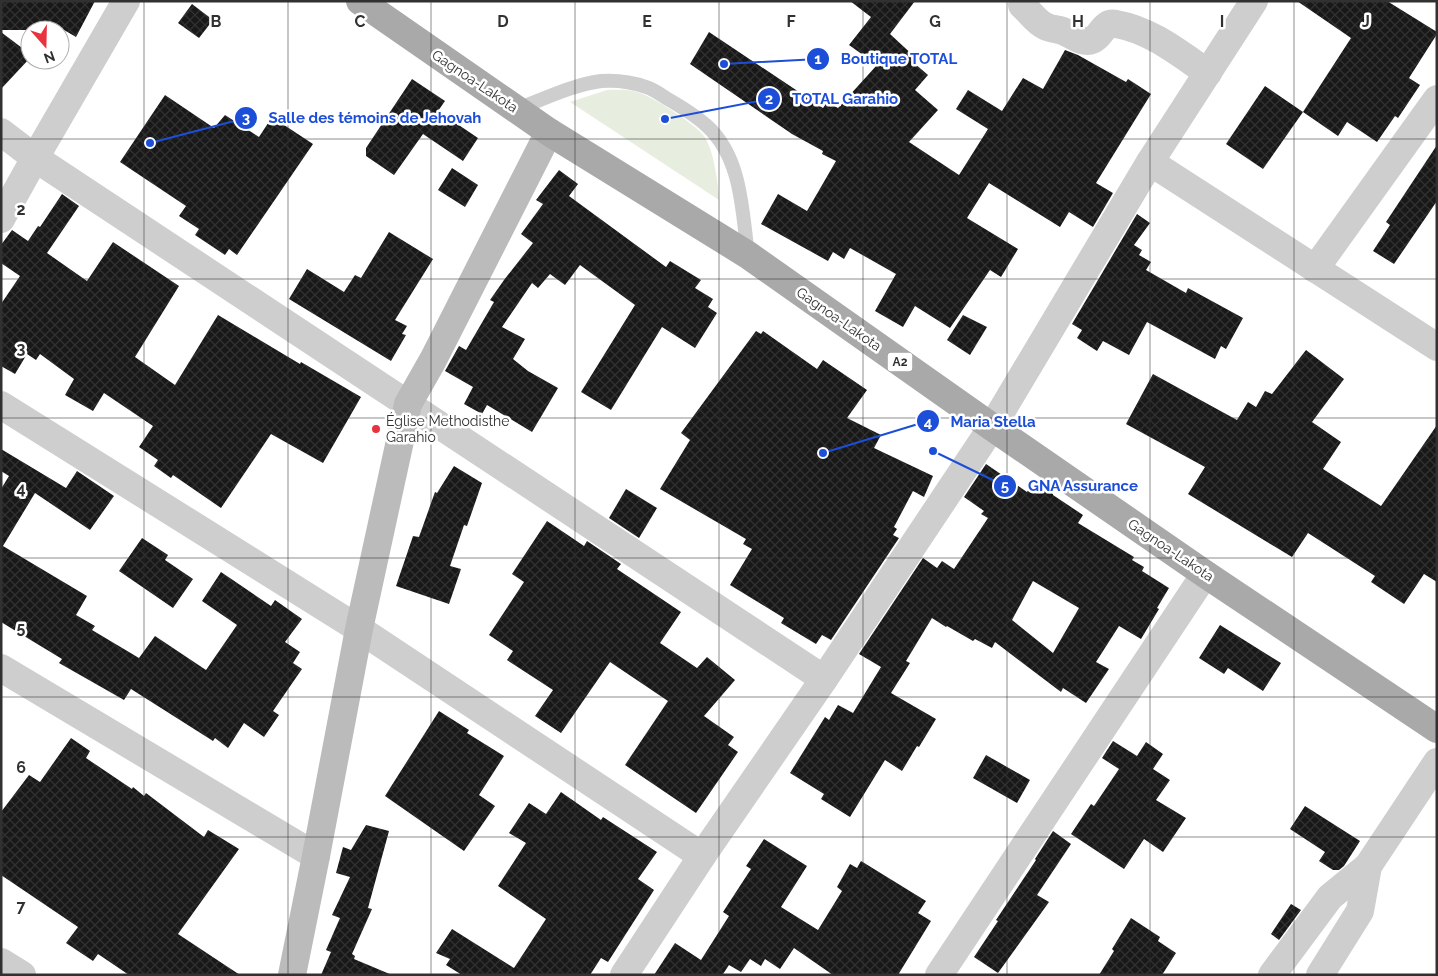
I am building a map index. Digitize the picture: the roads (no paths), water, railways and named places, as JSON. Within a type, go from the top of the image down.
[{"type":"main road","name":"Gagnoa-Lakota","points":[[360,1],[549,132],[748,255],[1205,574],[1434,720]]},
{"type":"street","points":[[1,219],[126,1]]},
{"type":"street","points":[[624,975],[702,856],[824,679],[992,427],[1150,162],[1254,1]]},
{"type":"street","points":[[1022,5],[1044,26],[1082,40],[1096,38],[1104,27],[1114,23],[1143,32],[1163,42],[1208,73]]},
{"type":"street","points":[[1315,269],[1437,99]]},
{"type":"street","points":[[1,132],[35,158],[824,679]]},
{"type":"street","points":[[292,975],[359,629],[408,404],[433,360],[549,132]]},
{"type":"street","points":[[1150,162],[1437,347]]},
{"type":"street","points":[[1,405],[359,629],[702,856]]},
{"type":"street","points":[[938,975],[1205,574]]},
{"type":"street","points":[[1,668],[316,856]]},
{"type":"street","points":[[1272,975],[1330,897],[1368,866],[1437,762]]},
{"type":"street","points":[[1320,975],[1360,911],[1368,866]]},
{"type":"street","points":[[1,962],[22,975]]},
{"type":"lane","points":[[517,109],[583,85],[602,81],[621,82],[647,87],[680,105],[708,126],[722,143],[732,164],[740,194],[748,255]]},
{"type":"place","name":"Boutique TOTAL","points":[[724,64]]},
{"type":"place","name":"TOTAL Garahio","points":[[665,119]]},
{"type":"place","name":"Salle des témoins de Jehovah","points":[[150,143]]},
{"type":"place","name":"Église Methodisthe Garahio","points":[[376,429]]},
{"type":"place","name":"GNA Assurance","points":[[933,451]]},
{"type":"place","name":"Maria Stella","points":[[823,453]]}]
